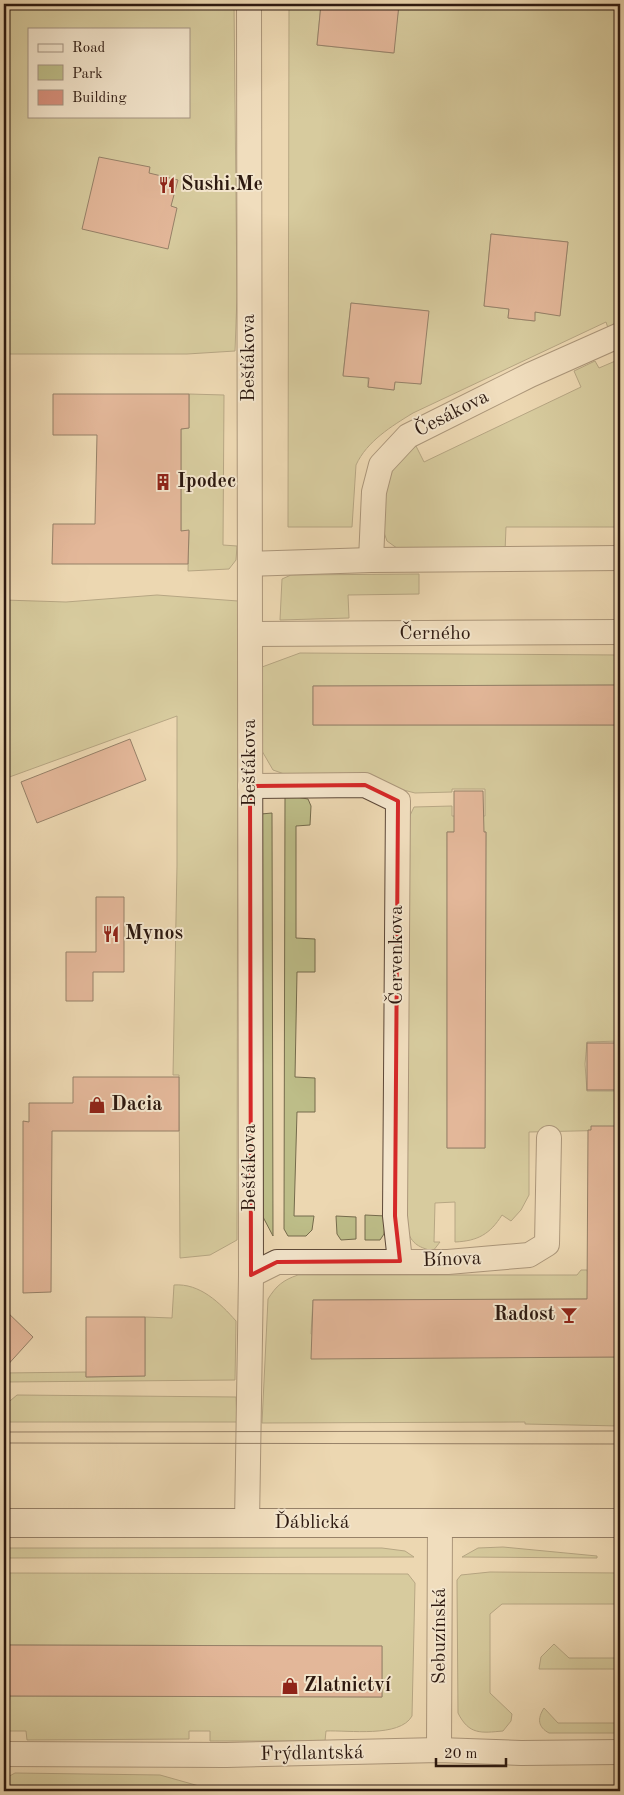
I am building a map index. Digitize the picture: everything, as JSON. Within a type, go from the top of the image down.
[{"type":"main road","name":"Ďáblická","points":[[4,1522],[620,1523]]},
{"type":"street","name":"Bešťákova","points":[[247,1523],[250,1275],[249,4]]},
{"type":"street","name":"Česákova","points":[[371,560],[374,492],[381,465],[408,436],[530,375],[620,336]]},
{"type":"street","points":[[250,564],[371,560],[620,558]]},
{"type":"street","name":"Černého","points":[[250,634],[620,632]]},
{"type":"street","name":"Červenkova","points":[[250,786],[365,785],[398,801],[395,1216],[400,1261]]},
{"type":"street","name":"Bínova","points":[[250,1275],[278,1262],[448,1262],[529,1255],[548,1244],[549,1138]]},
{"type":"street","name":"Sebuzínská","points":[[439,1750],[440,1522]]},
{"type":"street","name":"Frýdlantská","points":[[4,1754],[226,1755],[439,1750],[521,1753],[620,1752]]},
{"type":"highlighted area","points":[[365,785],[398,801],[395,1216],[400,1261],[277,1262],[251,1275],[250,786]]},
{"type":"green space","points":[[4,4],[234,4],[237,296],[235,351],[187,354],[4,354]]},
{"type":"green space","points":[[289,4],[321,4],[317,45],[393,53],[399,4],[620,4],[620,326],[608,328],[606,322],[413,413],[373,441],[356,465],[352,527],[288,527]],"holes":[[[491,234],[568,242],[560,315],[535,312],[534,321],[508,318],[509,309],[484,306]],[[351,303],[428,311],[421,384],[395,381],[394,390],[368,387],[368,378],[343,375]]]},
{"type":"green space","points":[[620,359],[620,527],[506,527],[505,552],[401,551],[387,541],[382,527],[385,480],[396,461],[416,446],[424,462],[581,387],[574,371],[595,361],[599,368]]},
{"type":"green space","points":[[189,394],[224,395],[223,545],[237,546],[236,560],[229,569],[188,571],[189,531],[181,531],[181,488],[185,487],[185,472],[181,471],[181,429],[189,428]]},
{"type":"green space","points":[[419,574],[419,594],[348,595],[349,618],[280,620],[282,579],[291,575]]},
{"type":"green space","points":[[157,595],[238,601],[237,1240],[210,1255],[180,1258],[179,1075],[173,1075],[177,866],[177,716],[4,779],[4,600],[66,602]]},
{"type":"green space","points":[[300,653],[620,655],[620,685],[313,686],[313,725],[620,725],[620,1041],[587,1042],[585,1064],[587,1091],[620,1091],[620,1130],[529,1132],[529,1195],[521,1210],[511,1221],[502,1215],[488,1232],[477,1238],[455,1242],[455,1202],[435,1203],[434,1242],[440,1242],[433,1251],[415,1244],[406,1227],[406,824],[414,807],[452,806],[452,816],[485,816],[485,789],[452,789],[452,792],[415,793],[392,787],[287,775],[273,770],[262,751],[262,667]],"holes":[[[447,832],[486,832],[485,1148],[447,1148]]]},
{"type":"green space","points":[[285,795],[308,799],[311,806],[310,825],[296,826],[296,938],[315,939],[315,972],[297,972],[295,1077],[315,1078],[315,1112],[297,1112],[294,1216],[314,1216],[312,1230],[306,1236],[288,1236],[284,1229]]},
{"type":"green space","points":[[272,813],[273,1236],[263,1217],[261,814]]},
{"type":"green space","points":[[365,1215],[386,1216],[384,1234],[380,1240],[365,1240]]},
{"type":"green space","points":[[336,1216],[356,1217],[356,1239],[341,1240],[337,1234]]},
{"type":"green space","points":[[581,1270],[587,1270],[595,1299],[313,1300],[311,1334],[450,1357],[620,1357],[620,1426],[525,1424],[525,1422],[262,1423],[268,1299],[277,1287],[288,1279],[298,1275],[577,1275]]},
{"type":"green space","points":[[174,1285],[192,1287],[201,1291],[216,1301],[236,1321],[235,1380],[4,1382],[4,1373],[86,1372],[86,1377],[145,1376],[145,1317],[172,1318]]},
{"type":"green space","points":[[17,1395],[236,1397],[237,1422],[4,1422],[4,1406]]},
{"type":"green space","points":[[503,1547],[597,1556],[597,1558],[462,1557],[478,1548]]},
{"type":"green space","points":[[4,1548],[382,1548],[405,1551],[414,1557],[4,1558]]},
{"type":"green space","points":[[490,1572],[620,1573],[620,1604],[502,1604],[490,1614],[490,1693],[512,1714],[511,1721],[503,1731],[482,1732],[471,1729],[458,1713],[457,1580],[461,1575]]},
{"type":"green space","points":[[4,1573],[408,1574],[415,1583],[412,1716],[406,1723],[385,1730],[360,1732],[326,1731],[325,1741],[210,1741],[210,1731],[189,1731],[189,1739],[27,1740],[26,1731],[6,1731],[4,1739],[4,1696],[382,1697],[382,1646],[4,1645]]},
{"type":"green space","points":[[554,1644],[569,1658],[620,1658],[620,1669],[539,1669],[541,1657]]},
{"type":"green space","points":[[544,1708],[558,1723],[620,1723],[620,1733],[549,1733],[540,1722],[540,1716]]},
{"type":"green space","points":[[15,1773],[160,1775],[199,1786],[198,1791],[4,1791],[4,1779]]},
{"type":"building","points":[[321,4],[399,4],[394,53],[317,45]]},
{"type":"building","points":[[99,157],[150,167],[149,173],[178,180],[171,206],[177,208],[168,249],[82,229]]},
{"type":"building","points":[[491,234],[568,242],[560,316],[535,312],[535,321],[508,318],[509,309],[484,306]]},
{"type":"building","points":[[351,303],[429,311],[421,384],[395,382],[394,390],[368,387],[369,378],[343,376]]},
{"type":"building","name":"Ipodec","points":[[53,394],[189,394],[189,428],[181,429],[181,531],[189,530],[188,564],[52,564],[53,524],[95,524],[97,435],[53,435]]},
{"type":"building","points":[[620,685],[620,725],[313,725],[313,686]]},
{"type":"building","points":[[130,739],[146,780],[37,823],[21,782]]},
{"type":"building","points":[[454,791],[483,791],[484,832],[486,832],[485,1148],[447,1148],[447,832],[454,832]]},
{"type":"building","points":[[96,897],[124,897],[124,972],[93,972],[93,1001],[66,1001],[66,952],[96,952]]},
{"type":"building","points":[[587,1043],[620,1043],[620,1090],[587,1090]]},
{"type":"building","points":[[73,1077],[179,1077],[179,1131],[52,1131],[51,1292],[23,1293],[23,1121],[29,1122],[29,1103],[73,1103]]},
{"type":"building","points":[[591,1126],[620,1126],[620,1357],[311,1359],[313,1300],[587,1299],[588,1130],[591,1130]]},
{"type":"building","points":[[4,1309],[33,1337],[4,1369]]},
{"type":"building","points":[[86,1317],[145,1317],[145,1376],[86,1377]]},
{"type":"building","points":[[4,1645],[382,1646],[382,1697],[4,1696]]},
{"type":"tram line","points":[[4,1432],[620,1431]]},
{"type":"tram line","points":[[4,1443],[620,1444]]},
{"type":"place","name":"Sushi.Me","points":[[167,185]]},
{"type":"place","name":"Ipodec","points":[[163,482]]},
{"type":"place","name":"Mynos","points":[[111,934]]},
{"type":"place","name":"Dacia","points":[[97,1105]]},
{"type":"place","name":"Radost","points":[[569,1315]]},
{"type":"place","name":"Zlatnictví","points":[[290,1686]]}]
